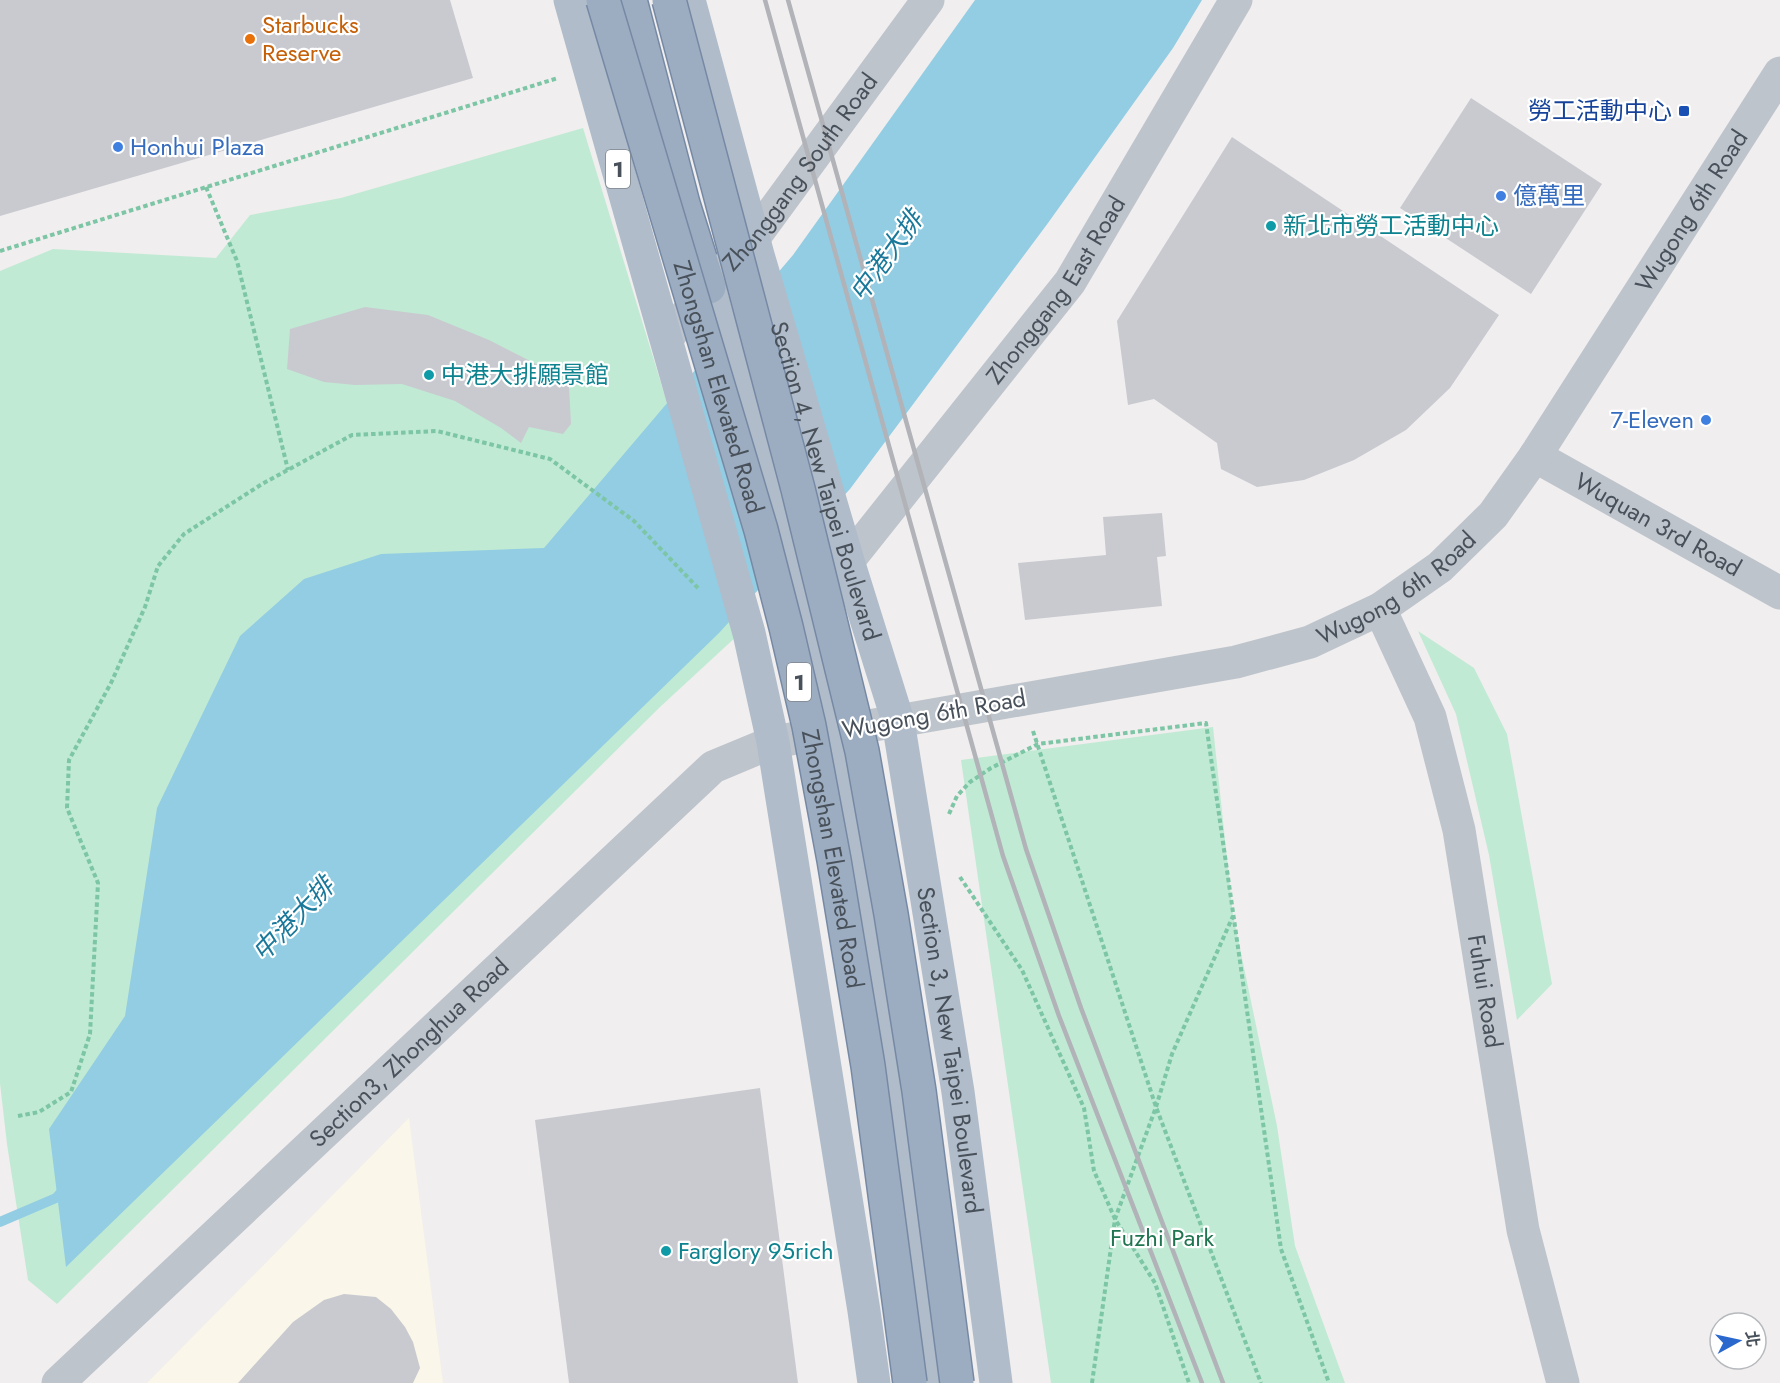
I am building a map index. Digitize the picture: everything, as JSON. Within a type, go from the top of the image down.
[{"type":"highway","name":"Zhongshan Elevated Road","points":[[603,0],[761,530],[809,726],[868,1066],[910,1383]]},
{"type":"highway","points":[[630,0],[683,204],[709,286]]},
{"type":"highway","name":"Zhongshan Elevated Road","points":[[669,0],[798,489],[862,751],[919,1091],[957,1383]]},
{"type":"main road","name":"Section 4, New Taipei Boulevard","points":[[570,0],[670,345],[749,633],[772,741]]},
{"type":"main road","name":"Section 4, New Taipei Boulevard","points":[[689,0],[755,251],[898,721]]},
{"type":"main road","name":"Section 4, New Taipei Boulevard","points":[[755,251],[756,388],[833,731]]},
{"type":"main road","name":"Section 4, New Taipei Boulevard","points":[[709,286],[819,670]]},
{"type":"main road","name":"Section 4, New Taipei Boulevard","points":[[670,345],[711,402],[794,588]]},
{"type":"main road","name":"Section 3, New Taipei Boulevard","points":[[898,721],[958,1092],[996,1383]]},
{"type":"main road","name":"1","points":[[833,731],[873,957],[931,1383]]},
{"type":"main road","name":"1","points":[[772,741],[863,1300],[874,1383]]},
{"type":"street","name":"Zhonggang South Road","points":[[670,345],[709,286],[755,251],[928,0]]},
{"type":"street","name":"Zhonggang East Road","points":[[848,561],[1070,282],[1236,0]]},
{"type":"street","name":"Wugong 6th Road","points":[[772,741],[1236,662],[1310,642],[1380,609],[1440,567],[1492,515],[1535,456],[1780,73]]},
{"type":"street","name":"Wuquan 3rd Road","points":[[1535,456],[1780,593]]},
{"type":"street","name":"Fuhui Road","points":[[1380,609],[1430,717],[1459,830],[1522,1230],[1563,1383]]},
{"type":"street","name":"Section3, Zhonghua Road","points":[[58,1383],[713,767],[772,741]]},
{"type":"path","points":[[0,251],[561,77]]},
{"type":"path","points":[[206,187],[237,261],[288,470]]},
{"type":"path","points":[[18,1116],[39,1112],[70,1092],[90,1034],[98,883],[67,808],[69,760],[111,683],[145,607],[158,567],[184,534],[262,484],[352,435],[437,431],[550,459],[634,521],[704,594]]},
{"type":"path","points":[[1020,700],[1038,744],[1156,1107],[1261,1383]]},
{"type":"path","points":[[948,817],[957,796],[970,782],[991,768],[1038,744],[1206,723],[1281,1249],[1329,1383]]},
{"type":"path","points":[[954,869],[1022,970],[1084,1108],[1094,1171],[1115,1219],[1155,1283],[1189,1383]]},
{"type":"path","points":[[1092,1383],[1115,1219],[1156,1107],[1172,1054],[1233,915]]},
{"type":"shaded area","points":[[409,1118],[443,1383],[147,1383]]},
{"type":"green space","points":[[583,128],[738,635],[660,707],[57,1304],[28,1280],[0,1083],[0,271],[53,249],[216,258],[250,215],[341,198]]},
{"type":"green space","points":[[1418,631],[1474,668],[1507,734],[1552,984],[1517,1020],[1489,855],[1456,714]]},
{"type":"green space","name":"Fuzhi Park","points":[[1213,727],[1233,915],[1277,1126],[1295,1246],[1345,1383],[1051,1383],[961,760]]},
{"type":"water","points":[[975,0],[1202,0],[1173,48],[1048,223],[850,489],[719,633],[66,1267],[49,1129],[125,1016],[157,808],[240,636],[304,579],[381,554],[544,548],[793,255]]},
{"type":"building","name":"Honhui Plaza","points":[[0,0],[450,0],[473,78],[0,216]]},
{"type":"building","name":"億萬里","points":[[1471,98],[1602,184],[1531,294],[1400,208]]},
{"type":"building","name":"新北市勞工活動中心","points":[[1232,137],[1499,315],[1450,388],[1406,430],[1354,460],[1304,480],[1257,487],[1221,469],[1217,443],[1154,399],[1128,405],[1117,321]]},
{"type":"building","name":"中港大排願景館","points":[[365,307],[428,315],[489,340],[540,366],[569,387],[571,424],[563,434],[529,427],[521,443],[501,428],[455,401],[402,384],[355,385],[324,382],[287,369],[290,329]]},
{"type":"building","points":[[1162,513],[1166,556],[1157,557],[1162,606],[1025,620],[1018,563],[1106,555],[1103,517]]},
{"type":"building","name":"Farglory 95rich","points":[[760,1088],[798,1383],[569,1383],[535,1120]]},
{"type":"building","points":[[344,1294],[376,1297],[391,1309],[405,1327],[413,1342],[420,1368],[413,1383],[238,1383],[293,1322],[324,1300]]},
{"type":"waterway","name":"中港大排","points":[[0,1222],[56,1198],[65,1188]]},
{"type":"railway","points":[[765,0],[1003,856],[1059,1016],[1202,1383]]},
{"type":"railway","points":[[788,0],[1026,849],[1081,1008],[1223,1383]]},
{"type":"place","name":"Starbucks Reserve","points":[[250,39]]},
{"type":"place","name":"勞工活動中心","points":[[1684,111]]},
{"type":"place","name":"Honhui Plaza","points":[[118,147]]},
{"type":"place","name":"億萬里","points":[[1501,196]]},
{"type":"place","name":"新北市勞工活動中心","points":[[1271,226]]},
{"type":"place","name":"中港大排願景館","points":[[429,375]]},
{"type":"place","name":"7-Eleven","points":[[1706,420]]},
{"type":"place","name":"Farglory 95rich","points":[[666,1251]]}]
